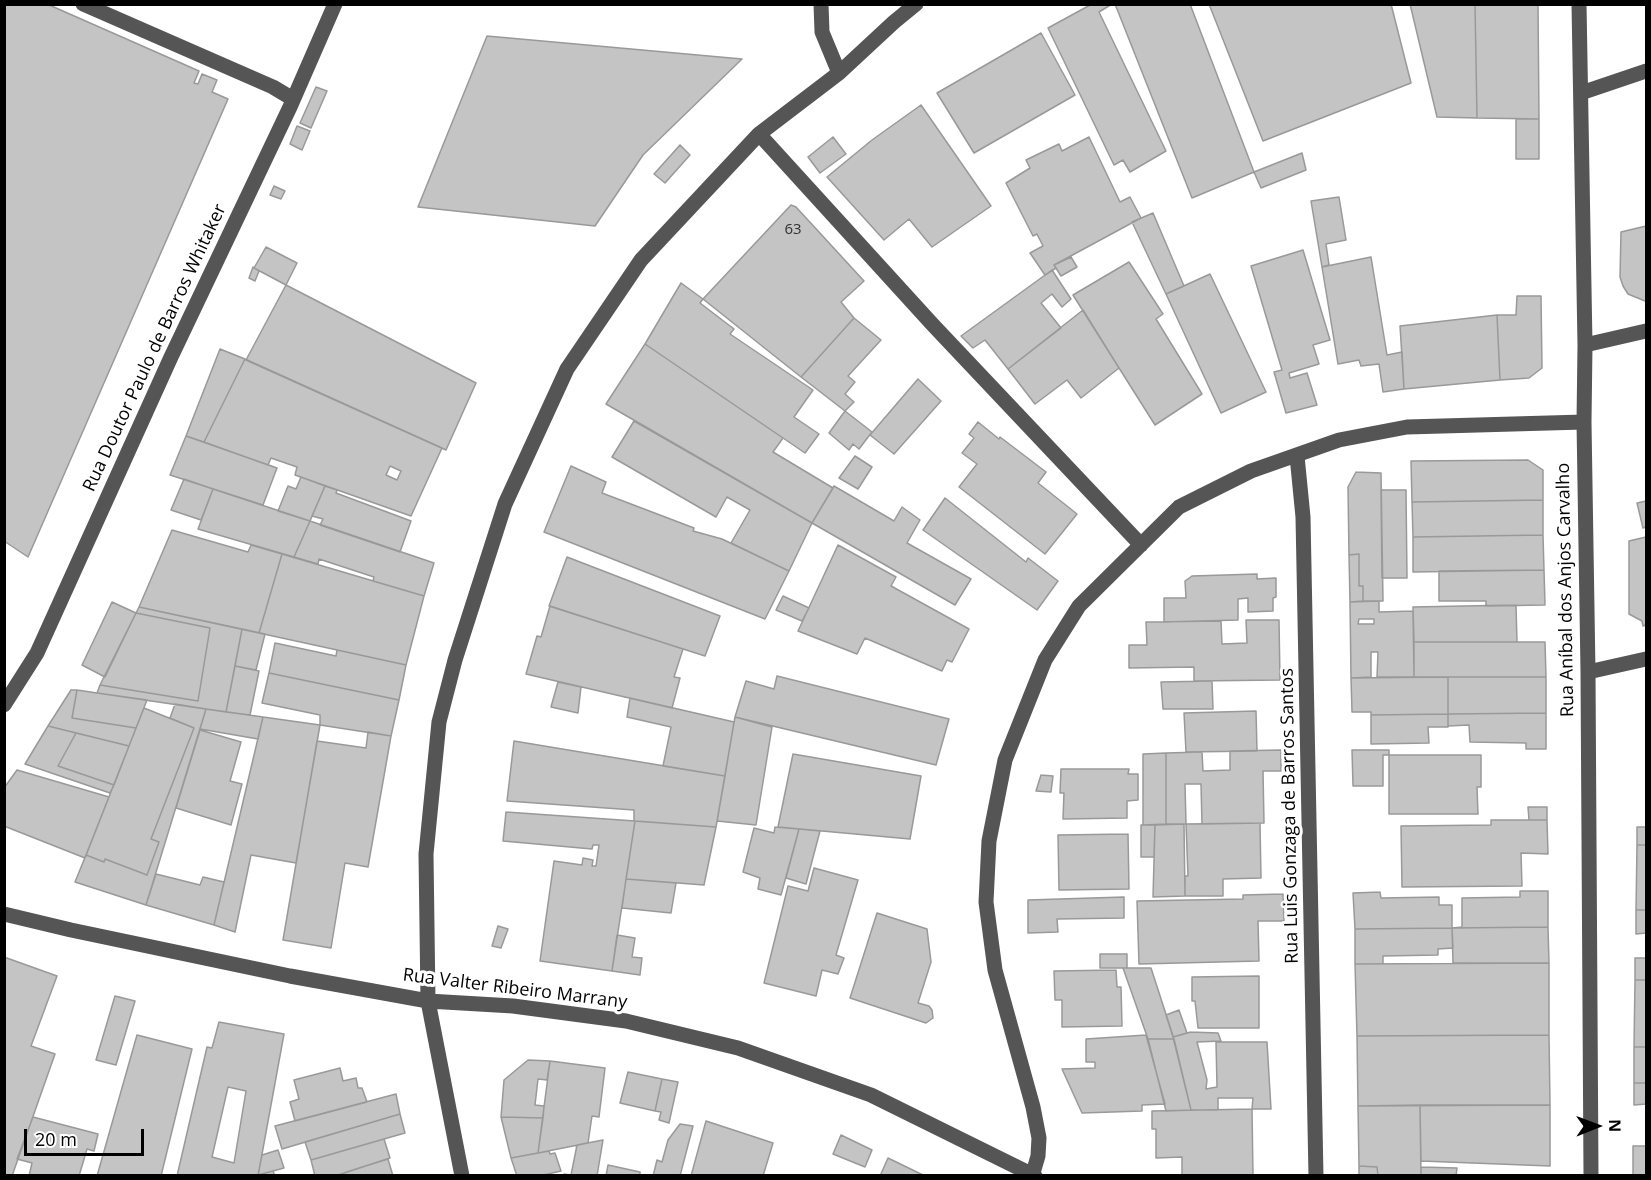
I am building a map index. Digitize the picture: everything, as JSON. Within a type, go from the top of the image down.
[{"type":"street","points":[[83,4],[273,87],[293,99]]},
{"type":"street","name":"Rua Doutor Paulo de Barros Whitaker","points":[[4,705],[37,653],[335,4]]},
{"type":"street","points":[[820,4],[822,32],[839,73]]},
{"type":"street","points":[[462,1176],[428,1001],[426,854],[439,722],[455,660],[505,504],[567,369],[641,260],[759,134],[839,73],[916,4]]},
{"type":"street","name":"Rua Aníbal dos Anjos Carvalho","points":[[1579,4],[1585,345],[1591,1176]]},
{"type":"street","points":[[1581,93],[1647,71]]},
{"type":"street","points":[[759,134],[933,325],[1141,545]]},
{"type":"street","points":[[1585,345],[1647,331]]},
{"type":"street","points":[[1034,1174],[1039,1138],[1033,1107],[995,970],[986,902],[989,841],[1005,760],[1045,660],[1079,606],[1179,507],[1251,471],[1339,440],[1407,426],[1584,422]]},
{"type":"street","name":"Rua Luis Gonzaga de Barros Santos","points":[[1297,456],[1303,517],[1316,1176]]},
{"type":"street","points":[[1588,672],[1647,659]]},
{"type":"street","name":"Rua Valter Ribeiro Marrany","points":[[4,914],[290,976],[428,1001],[513,1006],[626,1020],[738,1048],[871,1095],[1034,1174]]},
{"type":"building","points":[[4,4],[47,4],[199,71],[194,83],[198,84],[202,74],[217,80],[212,92],[228,99],[28,557],[4,541]]},
{"type":"building","points":[[1092,4],[1112,4],[1099,12],[1166,151],[1130,172],[1123,160],[1114,165],[1048,28]]},
{"type":"building","points":[[1115,4],[1190,4],[1254,172],[1192,198]]},
{"type":"building","points":[[1209,4],[1391,4],[1411,83],[1263,141]]},
{"type":"building","points":[[1410,4],[1475,4],[1477,118],[1437,117]]},
{"type":"building","points":[[1475,4],[1538,4],[1539,119],[1477,118]]},
{"type":"building","points":[[1041,33],[1075,95],[974,153],[937,93]]},
{"type":"building","points":[[487,36],[742,59],[643,155],[595,226],[418,207]]},
{"type":"building","points":[[316,87],[327,91],[311,128],[300,123]]},
{"type":"building","points":[[921,105],[991,206],[932,247],[909,219],[884,240],[827,177],[872,140]]},
{"type":"building","points":[[1516,119],[1539,119],[1539,159],[1516,159]]},
{"type":"building","points":[[297,126],[310,131],[302,150],[290,144]]},
{"type":"building","points":[[833,137],[846,154],[820,173],[808,157]]},
{"type":"building","points":[[1089,137],[1120,202],[1130,197],[1141,218],[1054,265],[1056,268],[1045,275],[1030,253],[1043,246],[1037,234],[1033,236],[1006,183],[1030,168],[1026,160],[1059,144],[1062,151]]},
{"type":"building","points":[[680,145],[690,155],[665,183],[654,174]]},
{"type":"building","points":[[1302,153],[1306,170],[1261,188],[1254,172]]},
{"type":"building","points":[[274,186],[285,191],[281,199],[270,195]]},
{"type":"building","points":[[1339,197],[1346,240],[1326,244],[1329,265],[1322,267],[1311,201]]},
{"type":"building","points":[[791,205],[796,207],[864,281],[841,302],[854,318],[801,377],[703,299]]},
{"type":"building","points":[[1153,213],[1184,286],[1166,294],[1132,222]]},
{"type":"building","points":[[1646,226],[1645,301],[1628,294],[1620,277],[1621,232]]},
{"type":"building","points":[[266,247],[297,263],[286,285],[254,268]]},
{"type":"building","points":[[1303,250],[1330,340],[1313,345],[1319,364],[1289,373],[1290,378],[1307,373],[1317,405],[1286,413],[1274,372],[1282,370],[1251,266]]},
{"type":"building","points":[[1071,257],[1077,267],[1061,276],[1054,265]]},
{"type":"building","points":[[1371,257],[1387,355],[1402,352],[1404,389],[1383,392],[1379,364],[1361,366],[1359,360],[1338,364],[1322,267]]},
{"type":"building","points":[[1129,262],[1163,314],[1156,319],[1202,394],[1155,425],[1073,295]]},
{"type":"building","points":[[253,267],[259,271],[255,281],[249,278]]},
{"type":"building","points":[[1052,270],[1071,299],[1062,307],[1052,294],[1041,303],[1061,328],[1008,369],[985,340],[973,348],[961,336]]},
{"type":"building","points":[[1210,274],[1266,392],[1221,413],[1166,294]]},
{"type":"building","points":[[681,283],[703,299],[700,303],[734,329],[730,334],[813,390],[794,417],[819,434],[805,453],[645,344]]},
{"type":"building","points":[[286,285],[476,383],[446,450],[246,360]]},
{"type":"building","points":[[1517,296],[1541,296],[1542,368],[1529,378],[1500,380],[1497,315],[1516,315]]},
{"type":"building","points":[[1083,310],[1119,368],[1081,398],[1067,380],[1035,404],[1008,369]]},
{"type":"building","points":[[1497,315],[1500,380],[1404,389],[1400,326]]},
{"type":"building","points":[[854,318],[881,340],[848,376],[855,382],[845,394],[854,402],[845,411],[801,377]]},
{"type":"building","points":[[645,344],[783,438],[773,452],[833,488],[812,523],[606,404]]},
{"type":"building","points":[[220,349],[245,359],[204,442],[186,436]]},
{"type":"building","points":[[245,359],[442,448],[411,516],[295,475],[297,467],[271,458],[268,465],[204,442]],"holes":[[[390,466],[401,471],[397,480],[386,475]]]},
{"type":"building","points":[[918,379],[941,401],[894,454],[870,435]]},
{"type":"building","points":[[845,411],[872,432],[859,449],[853,444],[849,450],[829,433]]},
{"type":"building","points":[[634,421],[812,523],[789,571],[731,543],[750,510],[727,497],[716,517],[612,457]]},
{"type":"building","points":[[978,422],[1046,472],[1038,483],[1077,514],[1045,554],[959,487],[977,464],[962,453],[974,438],[969,434]]},
{"type":"building","points":[[186,436],[277,468],[263,505],[170,475]]},
{"type":"building","points":[[855,456],[872,467],[858,489],[839,478]]},
{"type":"building","points":[[1528,460],[1543,470],[1543,500],[1412,502],[1411,461]]},
{"type":"building","points":[[571,466],[606,482],[602,493],[694,528],[693,531],[722,539],[789,571],[765,619],[544,532]]},
{"type":"building","points":[[1356,472],[1381,473],[1383,601],[1363,601],[1363,586],[1359,586],[1359,554],[1349,555],[1348,487]]},
{"type":"building","points":[[301,477],[325,486],[310,521],[278,511],[288,486],[296,489]]},
{"type":"building","points":[[184,479],[213,489],[201,520],[171,510]]},
{"type":"building","points":[[325,486],[337,490],[336,493],[411,521],[400,552],[320,525],[323,519],[312,516]]},
{"type":"building","points":[[834,486],[894,521],[902,507],[920,520],[907,543],[971,579],[955,605],[812,523]]},
{"type":"building","points":[[213,489],[310,521],[294,557],[198,529]]},
{"type":"building","points":[[1381,490],[1406,490],[1407,578],[1382,578]]},
{"type":"building","points":[[945,498],[1026,562],[1028,558],[1058,581],[1037,610],[923,530]]},
{"type":"building","points":[[1543,500],[1543,535],[1413,537],[1412,502]]},
{"type":"building","points":[[1646,501],[1646,527],[1643,528],[1637,503]]},
{"type":"building","points":[[310,521],[434,563],[424,596],[373,581],[374,577],[319,559],[318,564],[294,557]]},
{"type":"building","points":[[172,530],[248,552],[251,545],[282,554],[259,633],[139,607]]},
{"type":"building","points":[[1543,535],[1544,570],[1413,572],[1413,537]]},
{"type":"building","points":[[1646,537],[1646,625],[1643,626],[1642,621],[1629,614],[1629,541]]},
{"type":"building","points":[[838,545],[896,577],[891,586],[969,629],[952,662],[947,660],[942,671],[865,638],[857,654],[798,631]]},
{"type":"building","points":[[282,554],[424,596],[406,665],[259,633]]},
{"type":"building","points":[[1359,554],[1359,586],[1363,586],[1363,601],[1350,602],[1349,555]]},
{"type":"building","points":[[567,557],[720,616],[705,656],[549,606]]},
{"type":"building","points":[[1544,570],[1545,605],[1486,606],[1486,601],[1439,601],[1439,571]]},
{"type":"building","points":[[1257,574],[1257,579],[1276,578],[1273,611],[1248,612],[1248,598],[1238,599],[1238,620],[1164,622],[1164,598],[1186,598],[1185,581],[1192,576]]},
{"type":"building","points":[[783,596],[809,608],[802,621],[776,610]]},
{"type":"building","points":[[1379,601],[1379,612],[1413,611],[1414,677],[1377,677],[1378,652],[1371,652],[1371,677],[1351,678],[1350,602]],"holes":[[[1359,619],[1374,619],[1374,624],[1358,624]]]},
{"type":"building","points":[[112,602],[136,613],[105,677],[82,665]]},
{"type":"building","points":[[1516,605],[1517,642],[1414,642],[1413,607]]},
{"type":"building","points":[[550,606],[683,649],[674,677],[680,678],[672,708],[526,674],[537,636],[541,637]]},
{"type":"building","points":[[139,607],[242,629],[226,712],[97,693],[100,685],[198,701],[210,628],[136,613]]},
{"type":"building","points":[[136,613],[210,628],[198,701],[100,685]]},
{"type":"building","points":[[1246,620],[1279,620],[1280,680],[1194,681],[1194,667],[1129,668],[1129,645],[1147,645],[1146,622],[1221,621],[1222,644],[1247,643]]},
{"type":"building","points":[[242,629],[265,634],[256,670],[235,666]]},
{"type":"building","points":[[1414,642],[1545,642],[1546,677],[1414,677]]},
{"type":"building","points":[[275,643],[336,656],[337,650],[406,665],[399,700],[269,673]]},
{"type":"building","points":[[235,666],[259,671],[250,715],[226,712]]},
{"type":"building","points":[[269,673],[399,700],[391,736],[320,725],[320,715],[262,703]]},
{"type":"building","points":[[777,676],[949,719],[936,765],[735,717],[746,681],[774,689]]},
{"type":"building","points":[[1448,677],[1448,714],[1371,715],[1371,712],[1352,712],[1351,678]]},
{"type":"building","points":[[1448,677],[1546,677],[1546,713],[1448,714]]},
{"type":"building","points":[[1212,681],[1213,709],[1163,709],[1161,682]]},
{"type":"building","points":[[558,682],[581,687],[578,713],[551,707]]},
{"type":"building","points":[[71,690],[77,690],[72,718],[136,728],[129,746],[48,726]]},
{"type":"building","points":[[77,690],[147,700],[136,728],[72,718]]},
{"type":"building","points":[[630,698],[734,722],[725,776],[663,766],[671,727],[627,717]]},
{"type":"building","points":[[175,704],[206,709],[146,905],[75,882],[86,855],[104,862],[105,859],[147,875],[159,842],[151,839],[194,728],[170,718]]},
{"type":"building","points":[[144,708],[194,728],[151,839],[159,842],[147,875],[105,859],[104,862],[86,855]]},
{"type":"building","points":[[206,709],[263,717],[258,739],[200,729]]},
{"type":"building","points":[[1256,711],[1257,751],[1186,752],[1184,713]]},
{"type":"building","points":[[1546,713],[1546,749],[1526,749],[1526,743],[1470,742],[1469,725],[1448,726],[1448,714]]},
{"type":"building","points":[[1448,714],[1448,727],[1428,727],[1429,743],[1371,744],[1371,715]]},
{"type":"building","points":[[263,717],[320,725],[296,863],[251,855],[235,932],[214,925]]},
{"type":"building","points":[[735,717],[772,727],[756,825],[717,821]]},
{"type":"building","points":[[48,726],[76,733],[58,766],[114,785],[110,793],[25,764]]},
{"type":"building","points":[[200,730],[241,742],[230,781],[242,784],[231,825],[176,808]]},
{"type":"building","points":[[368,732],[391,736],[368,867],[345,863],[331,948],[283,940],[317,741],[366,748]]},
{"type":"building","points":[[76,733],[129,746],[114,785],[58,766]]},
{"type":"building","points":[[514,741],[725,776],[716,827],[634,821],[634,810],[507,801]]},
{"type":"building","points":[[1281,750],[1281,771],[1263,771],[1264,823],[1202,824],[1201,784],[1185,784],[1186,824],[1166,824],[1166,753],[1202,752],[1203,771],[1230,770],[1230,751]]},
{"type":"building","points":[[1352,750],[1389,750],[1389,755],[1383,755],[1383,786],[1353,786]]},
{"type":"building","points":[[1166,753],[1166,824],[1143,825],[1143,754]]},
{"type":"building","points":[[793,754],[921,776],[910,839],[778,827]]},
{"type":"building","points":[[1389,755],[1481,755],[1481,787],[1477,787],[1478,814],[1389,814]]},
{"type":"building","points":[[1061,769],[1129,769],[1128,774],[1138,774],[1138,800],[1127,801],[1127,818],[1063,819],[1064,793],[1060,793]]},
{"type":"building","points":[[17,770],[109,797],[85,858],[4,826],[4,788]]},
{"type":"building","points":[[1041,775],[1053,776],[1051,792],[1036,791]]},
{"type":"building","points":[[1528,807],[1547,807],[1547,820],[1529,820]]},
{"type":"building","points":[[506,812],[635,821],[612,971],[540,961],[554,861],[582,865],[583,858],[593,860],[592,866],[596,866],[599,845],[593,845],[592,849],[503,841]]},
{"type":"building","points":[[1491,820],[1547,820],[1548,854],[1521,853],[1522,886],[1402,887],[1401,826],[1491,825]]},
{"type":"building","points":[[635,821],[716,827],[704,885],[626,879]]},
{"type":"building","points":[[1260,823],[1261,878],[1223,879],[1223,896],[1185,896],[1185,876],[1188,876],[1186,824]]},
{"type":"building","points":[[1184,824],[1185,896],[1153,897],[1155,825]]},
{"type":"building","points":[[1141,825],[1155,825],[1154,857],[1141,857]]},
{"type":"building","points":[[775,827],[799,829],[781,895],[758,889],[760,878],[743,872],[754,828],[774,833]]},
{"type":"building","points":[[1637,827],[1646,827],[1646,845],[1637,845]]},
{"type":"building","points":[[799,829],[820,831],[806,884],[786,878]]},
{"type":"building","points":[[1128,834],[1129,889],[1059,890],[1058,835]]},
{"type":"building","points":[[1637,845],[1646,845],[1646,910],[1636,910]]},
{"type":"building","points":[[814,868],[858,880],[836,955],[844,958],[838,974],[822,970],[816,996],[764,983],[788,886],[808,891]]},
{"type":"building","points":[[156,874],[200,885],[203,877],[224,882],[214,925],[146,905]]},
{"type":"building","points":[[626,879],[676,883],[671,913],[622,908]]},
{"type":"building","points":[[1520,891],[1548,891],[1548,927],[1452,928],[1462,927],[1462,898],[1520,897]]},
{"type":"building","points":[[1380,892],[1381,898],[1439,897],[1439,905],[1452,905],[1452,928],[1355,929],[1353,893]]},
{"type":"building","points":[[1283,894],[1284,921],[1258,921],[1259,961],[1139,964],[1137,901],[1243,899],[1243,895]]},
{"type":"building","points":[[1124,897],[1124,918],[1057,919],[1058,932],[1028,933],[1028,900]]},
{"type":"building","points":[[1636,910],[1646,910],[1646,933],[1636,934]]},
{"type":"building","points":[[877,913],[927,929],[931,962],[918,1003],[929,1006],[932,1010],[933,1018],[926,1023],[850,998]]},
{"type":"building","points":[[498,926],[508,929],[501,948],[492,946]]},
{"type":"building","points":[[1548,927],[1549,963],[1453,963],[1452,928]]},
{"type":"building","points":[[1452,928],[1453,948],[1438,949],[1438,955],[1383,956],[1383,964],[1355,964],[1355,929]]},
{"type":"building","points":[[617,935],[635,938],[632,957],[642,958],[640,975],[612,971]]},
{"type":"building","points":[[1100,954],[1127,954],[1127,968],[1100,968]]},
{"type":"building","points":[[4,957],[57,976],[31,1046],[55,1054],[12,1176],[4,1176]]},
{"type":"building","points":[[1635,958],[1646,958],[1646,980],[1635,980]]},
{"type":"building","points":[[1549,963],[1549,1035],[1357,1036],[1355,964]]},
{"type":"building","points":[[1123,968],[1151,968],[1174,1039],[1148,1039]]},
{"type":"building","points":[[1116,970],[1117,987],[1121,987],[1122,1026],[1062,1027],[1062,1000],[1055,1000],[1054,971]]},
{"type":"building","points":[[1259,976],[1259,1028],[1198,1028],[1195,1001],[1192,1001],[1192,977]]},
{"type":"building","points":[[1635,980],[1646,980],[1646,1047],[1634,1047]]},
{"type":"building","points":[[115,996],[135,1001],[116,1065],[96,1060]]},
{"type":"building","points":[[1179,1010],[1187,1033],[1173,1037],[1166,1015]]},
{"type":"building","points":[[219,1022],[284,1034],[258,1176],[177,1176],[207,1047],[212,1048]],"holes":[[[228,1087],[246,1091],[234,1163],[212,1157]]]},
{"type":"building","points":[[1191,1032],[1218,1033],[1221,1041],[1197,1042],[1207,1080],[1206,1089],[1217,1087],[1216,1042],[1267,1042],[1271,1109],[1252,1109],[1253,1098],[1218,1098],[1218,1110],[1191,1110],[1173,1037]]},
{"type":"building","points":[[137,1035],[192,1049],[161,1176],[97,1176]]},
{"type":"building","points":[[1146,1035],[1165,1104],[1142,1105],[1142,1111],[1082,1113],[1062,1069],[1095,1068],[1095,1062],[1086,1062],[1086,1039]]},
{"type":"building","points":[[1549,1035],[1550,1105],[1358,1106],[1357,1036]]},
{"type":"building","points":[[1148,1039],[1174,1039],[1191,1110],[1166,1111]]},
{"type":"building","points":[[1634,1047],[1646,1047],[1646,1083],[1634,1083]]},
{"type":"building","points":[[528,1060],[550,1061],[547,1080],[538,1079],[535,1105],[544,1106],[543,1118],[501,1117],[504,1080]]},
{"type":"building","points":[[550,1061],[605,1068],[599,1117],[592,1116],[588,1143],[538,1153]]},
{"type":"building","points":[[340,1068],[343,1081],[356,1078],[358,1088],[362,1088],[367,1102],[295,1121],[290,1102],[299,1099],[294,1080]]},
{"type":"building","points":[[628,1072],[662,1079],[655,1111],[620,1103]]},
{"type":"building","points":[[662,1079],[678,1082],[669,1123],[659,1120],[661,1112],[655,1111]]},
{"type":"building","points":[[1634,1083],[1646,1083],[1646,1104],[1634,1105]]},
{"type":"building","points":[[396,1094],[400,1114],[282,1149],[275,1126]]},
{"type":"building","points":[[1420,1105],[1550,1105],[1550,1166],[1421,1161]]},
{"type":"building","points":[[1420,1105],[1421,1176],[1378,1176],[1377,1167],[1359,1166],[1358,1106]]},
{"type":"building","points":[[1252,1109],[1253,1176],[1182,1176],[1182,1157],[1156,1158],[1156,1129],[1152,1129],[1152,1111]]},
{"type":"building","points":[[400,1114],[405,1133],[311,1160],[305,1142]]},
{"type":"building","points":[[33,1117],[98,1134],[94,1151],[87,1149],[79,1176],[29,1176],[32,1163],[17,1159]]},
{"type":"building","points":[[501,1117],[543,1118],[538,1153],[511,1158]]},
{"type":"building","points":[[706,1121],[773,1143],[763,1176],[691,1176]]},
{"type":"building","points":[[680,1124],[693,1126],[680,1176],[653,1176],[657,1160],[662,1162],[668,1140]]},
{"type":"building","points":[[841,1135],[872,1150],[865,1167],[833,1154]]},
{"type":"building","points":[[384,1139],[390,1158],[335,1176],[315,1176],[311,1160]]},
{"type":"building","points":[[603,1140],[597,1176],[564,1176],[564,1174],[571,1175],[577,1145]]},
{"type":"building","points":[[1633,1146],[1646,1146],[1646,1176],[1633,1176]]},
{"type":"building","points":[[278,1150],[284,1168],[258,1175],[262,1155]]},
{"type":"building","points":[[549,1151],[550,1154],[555,1153],[561,1171],[539,1176],[517,1176],[511,1158]]},
{"type":"building","points":[[888,1158],[925,1176],[880,1176]]},
{"type":"building","points":[[388,1159],[393,1176],[335,1176],[359,1168]]},
{"type":"building","points":[[608,1165],[640,1172],[640,1176],[606,1176]]},
{"type":"building","points":[[1359,1166],[1377,1167],[1378,1176],[1359,1176]]},
{"type":"building","points":[[1421,1167],[1457,1168],[1456,1176],[1421,1176]]},
{"type":"building","points":[[273,1171],[275,1176],[258,1176],[258,1175]]}]
